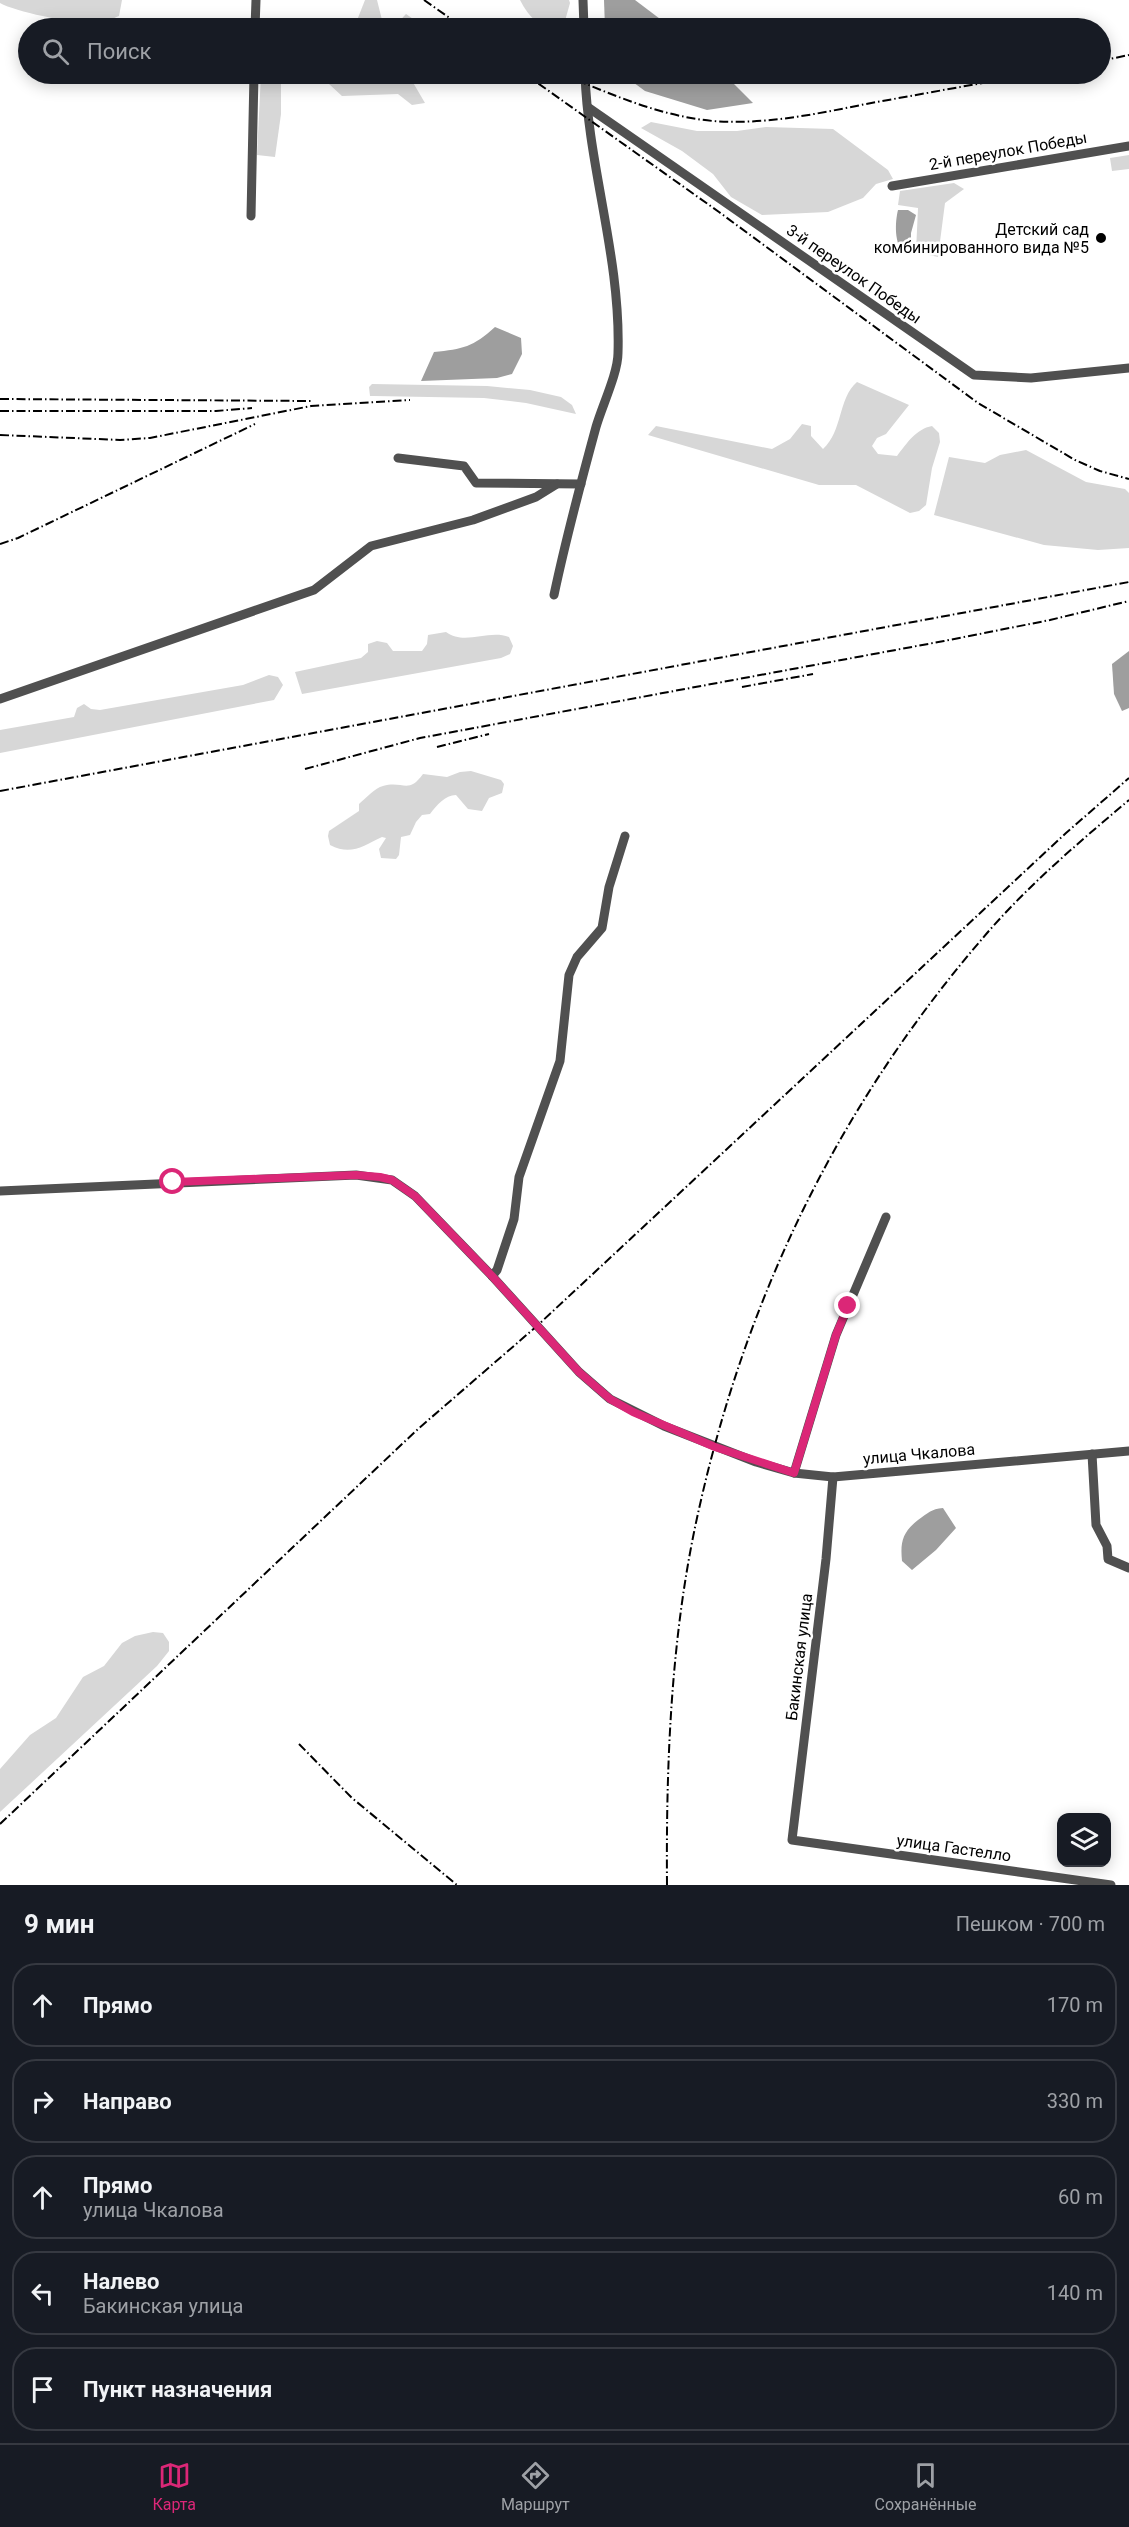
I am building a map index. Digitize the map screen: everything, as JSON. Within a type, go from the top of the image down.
[{"type":"street","points":[[255,18],[256,0]]},
{"type":"street","points":[[583,0],[584,18]]},
{"type":"street","points":[[251,216],[254,84]]},
{"type":"street","points":[[554,595],[581,484],[618,357],[618,315],[586,84]]},
{"type":"street","name":"3-й переулок Победы","points":[[589,108],[974,375],[1031,378],[1129,368]]},
{"type":"street","name":"2-й переулок Победы","points":[[892,186],[1129,146]]},
{"type":"street","points":[[398,458],[464,466],[476,483],[581,484]]},
{"type":"street","points":[[0,699],[314,590],[371,546],[473,520],[536,497],[557,484]]},
{"type":"street","points":[[492,1276],[497,1270],[514,1219],[519,1177],[560,1061],[569,975],[577,957],[602,928],[609,887],[625,837]]},
{"type":"street","name":"улица Чкалова","points":[[0,1191],[356,1175],[380,1177],[392,1180],[415,1196],[579,1372],[610,1399],[633,1412],[715,1447],[794,1473],[833,1477],[1129,1450]]},
{"type":"street","points":[[794,1473],[836,1335],[886,1217]]},
{"type":"street","points":[[1092,1454],[1095,1525],[1107,1546],[1108,1559],[1129,1568]]},
{"type":"street","name":"Бакинская улица","points":[[792,1840],[826,1558],[833,1477]]},
{"type":"street","name":"улица Гастелло","points":[[792,1840],[1111,1885]]},
{"type":"shaded area","points":[[0,0],[122,0],[119,16],[114,18],[55,18],[0,3]]},
{"type":"shaded area","points":[[365,0],[377,0],[382,18],[358,18]]},
{"type":"shaded area","points":[[520,0],[569,0],[570,3],[566,18],[533,18]]},
{"type":"shaded area","points":[[604,0],[635,0],[659,18],[605,18]]},
{"type":"shaded area","points":[[261,84],[281,84],[281,114],[275,157],[257,155]]},
{"type":"shaded area","points":[[329,84],[414,84],[425,103],[412,105],[398,94],[342,96]]},
{"type":"shaded area","points":[[636,84],[734,84],[753,103],[707,110],[645,91]]},
{"type":"shaded area","points":[[651,122],[697,131],[737,131],[766,127],[833,129],[888,170],[893,179],[876,184],[863,198],[828,212],[762,215],[731,197],[713,174],[682,151],[641,128]]},
{"type":"shaded area","points":[[1129,155],[1129,169],[1112,171],[1110,158]]},
{"type":"shaded area","points":[[954,183],[964,189],[945,203],[938,257],[916,252],[918,208],[898,205],[900,191]]},
{"type":"shaded area","points":[[898,210],[908,210],[916,215],[911,233],[911,247],[904,253],[897,239]]},
{"type":"shaded area","points":[[495,327],[521,338],[522,354],[512,374],[497,378],[421,381],[434,352],[467,346]]},
{"type":"shaded area","points":[[857,382],[909,405],[886,434],[877,438],[872,446],[878,454],[897,456],[912,437],[926,428],[932,426],[939,433],[940,442],[932,468],[926,505],[919,511],[910,513],[856,485],[819,485],[648,435],[656,426],[772,449],[790,439],[802,424],[811,426],[811,436],[823,449],[834,433],[846,397]]},
{"type":"shaded area","points":[[372,384],[487,386],[530,390],[561,397],[572,405],[576,414],[526,403],[484,398],[370,396],[369,387]]},
{"type":"shaded area","points":[[1026,450],[1086,482],[1125,489],[1129,493],[1129,548],[1098,550],[1044,545],[934,515],[949,457],[985,463],[1000,455]]},
{"type":"shaded area","points":[[446,632],[461,638],[501,635],[509,637],[513,646],[510,654],[501,658],[302,694],[295,672],[361,658],[368,652],[368,644],[377,641],[387,643],[393,651],[422,651],[427,644],[428,635]]},
{"type":"shaded area","points":[[1129,651],[1129,708],[1122,711],[1114,694],[1112,664]]},
{"type":"shaded area","points":[[269,675],[278,677],[283,685],[274,700],[0,753],[0,730],[74,717],[77,708],[84,704],[91,709],[100,710],[243,685]]},
{"type":"shaded area","points":[[471,771],[501,780],[504,784],[502,793],[489,798],[482,811],[468,809],[456,795],[445,799],[430,814],[422,815],[410,835],[401,837],[399,855],[396,859],[381,858],[379,849],[386,838],[382,837],[351,850],[330,845],[329,831],[359,811],[359,804],[380,787],[413,784],[423,774],[447,777]]},
{"type":"shaded area","points":[[943,1508],[956,1528],[936,1550],[912,1570],[902,1561],[902,1542],[906,1533],[927,1513]]},
{"type":"shaded area","points":[[153,1632],[163,1633],[169,1642],[169,1651],[157,1666],[0,1812],[0,1769],[30,1735],[56,1718],[83,1677],[104,1666],[122,1643],[135,1636]]},
{"type":"railway","points":[[424,0],[450,18]]},
{"type":"railway","points":[[1111,59],[1129,55]]},
{"type":"railway","points":[[539,84],[719,212],[978,403],[1075,460],[1100,471],[1129,479]]},
{"type":"railway","points":[[587,84],[654,109],[693,118],[732,122],[809,115],[978,84]]},
{"type":"railway","points":[[0,399],[312,401]]},
{"type":"railway","points":[[0,435],[120,440],[150,438],[311,406],[410,400]]},
{"type":"railway","points":[[0,411],[216,411],[252,408]]},
{"type":"railway","points":[[0,544],[18,538],[255,424]]},
{"type":"railway","points":[[0,791],[1129,582]]},
{"type":"railway","points":[[305,769],[420,738],[944,641],[1050,620],[1129,601]]},
{"type":"railway","points":[[742,687],[813,674]]},
{"type":"railway","points":[[437,747],[489,734]]},
{"type":"railway","points":[[0,1824],[418,1429],[538,1325],[1066,833],[1129,778]]},
{"type":"railway","points":[[667,1885],[672,1700],[688,1563],[717,1438],[741,1360],[770,1284],[803,1210],[840,1139],[883,1070],[930,1004],[982,939],[1016,902],[1071,849],[1129,800]]},
{"type":"railway","points":[[299,1744],[352,1798],[457,1885]]},
{"type":"place","name":"Детский сад комбинированного вида №5","points":[[1101,238]]},
{"type":"route","points":[[173,1182],[356,1175],[392,1180],[415,1196],[579,1372],[610,1399],[633,1412],[715,1447],[794,1473],[795,1463],[836,1335],[848,1306]]}]
